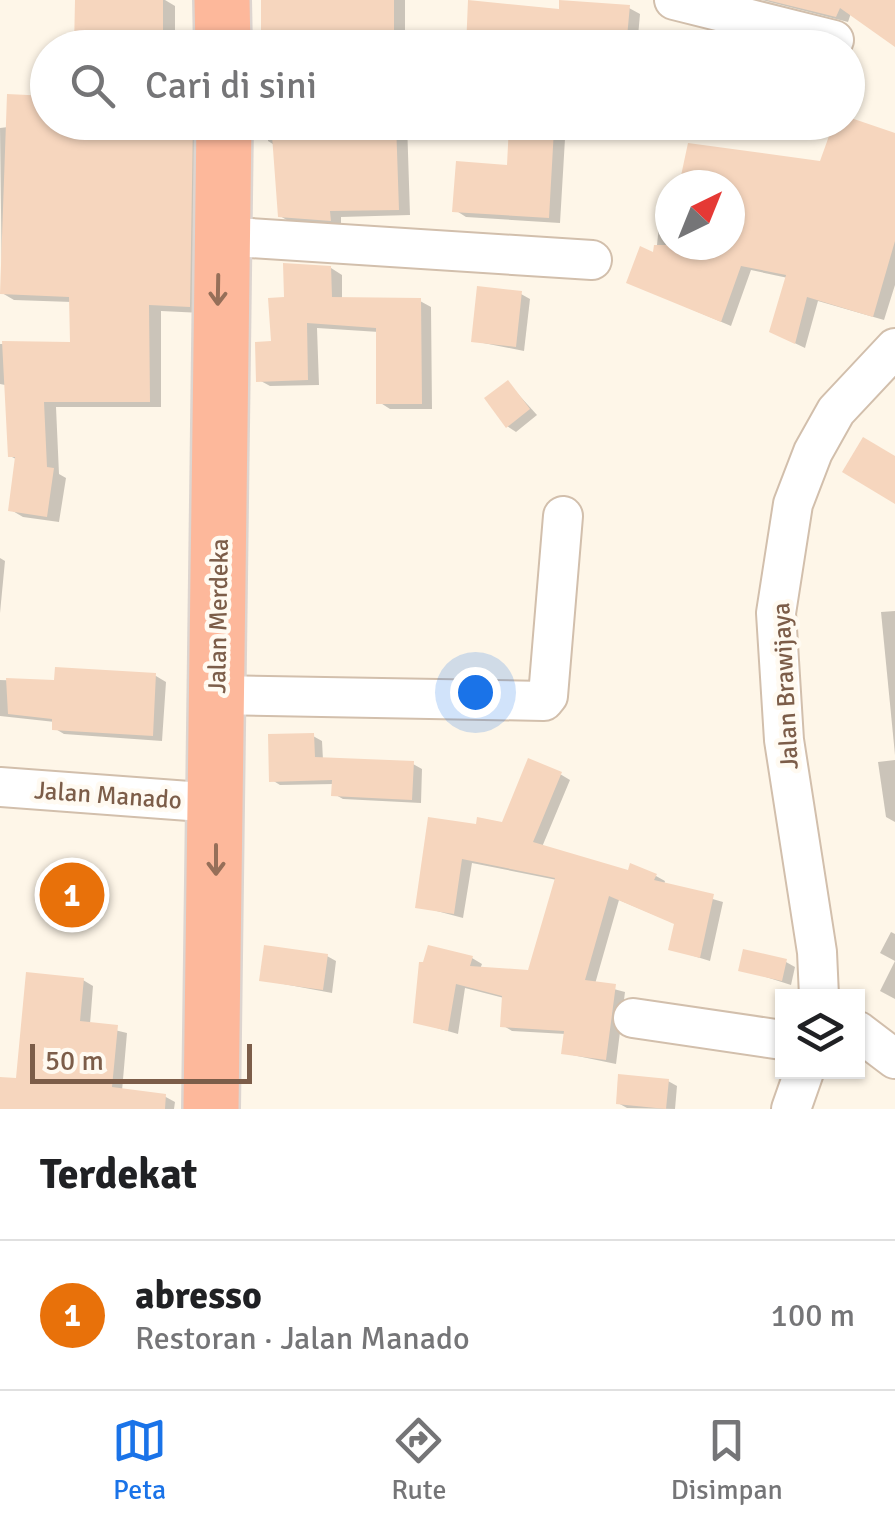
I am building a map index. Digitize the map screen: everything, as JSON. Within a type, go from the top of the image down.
[{"type":"highway","points":[[222,0],[223,30]]},
{"type":"highway","name":"Jalan Merdeka","points":[[210,1109],[223,140]]},
{"type":"street","points":[[674,0],[794,30]]},
{"type":"street","points":[[219,236],[592,260]]},
{"type":"street","name":"Jalan Brawijaya","points":[[819,989],[817,952],[784,740],[776,613],[793,504],[813,452],[836,411],[895,348]]},
{"type":"street","points":[[217,696],[544,701],[548,696],[563,516]]},
{"type":"street","name":"Jalan Manado","points":[[0,787],[216,803]]},
{"type":"street","points":[[633,1018],[775,1039]]},
{"type":"street","points":[[865,1036],[895,1060]]},
{"type":"street","points":[[791,1109],[802,1079]]},
{"type":"building","points":[[75,0],[163,0],[163,30],[74,30]]},
{"type":"building","points":[[261,0],[394,0],[394,30],[261,30]]},
{"type":"building","points":[[468,0],[559,9],[559,0],[630,5],[628,30],[467,30]]},
{"type":"building","points":[[767,0],[895,0],[895,47],[840,8],[836,17]]},
{"type":"building","points":[[7,94],[30,95],[30,140],[193,140],[190,307],[149,305],[150,402],[44,402],[47,467],[54,468],[47,517],[8,511],[15,457],[8,457],[2,341],[70,342],[69,297],[0,294]]},
{"type":"building","points":[[865,123],[895,133],[895,241],[873,317],[807,297],[795,344],[769,332],[786,275],[741,266],[721,322],[626,283],[640,246],[653,252],[655,245],[655,260],[745,260],[745,170],[682,170],[688,143],[820,161],[828,140],[865,140]]},
{"type":"building","points":[[272,140],[397,140],[399,210],[330,211],[331,221],[278,217]]},
{"type":"building","points":[[508,140],[553,140],[549,218],[452,212],[456,161],[507,165]]},
{"type":"building","points":[[283,263],[331,266],[332,297],[421,298],[422,404],[376,404],[376,328],[307,323],[308,380],[256,382],[255,342],[271,341],[268,298],[284,297]]},
{"type":"building","points":[[477,286],[522,291],[516,347],[471,342]]},
{"type":"building","points":[[508,380],[530,409],[506,428],[484,398]]},
{"type":"building","points":[[863,437],[895,456],[895,504],[842,472]]},
{"type":"building","points":[[55,667],[156,673],[153,736],[52,730],[52,719],[8,714],[6,678],[54,680]]},
{"type":"building","points":[[314,733],[315,757],[414,761],[412,800],[331,796],[332,780],[269,782],[268,734]]},
{"type":"building","points":[[528,758],[562,772],[533,842],[628,870],[630,863],[657,874],[654,880],[714,894],[700,958],[668,950],[674,924],[609,896],[585,980],[616,984],[606,1060],[561,1054],[564,1031],[500,1027],[502,996],[456,984],[448,1031],[413,1023],[419,962],[423,962],[428,945],[473,956],[470,966],[528,970],[555,878],[462,859],[454,914],[415,908],[428,817],[476,824],[477,817],[502,822]]},
{"type":"building","points":[[264,945],[328,954],[323,990],[259,981]]},
{"type":"building","points":[[743,949],[787,959],[782,981],[738,971]]},
{"type":"building","points":[[26,972],[84,978],[80,1021],[118,1025],[112,1087],[166,1094],[165,1109],[0,1109],[0,1077],[16,1078]]},
{"type":"building","points":[[618,1074],[669,1079],[666,1109],[616,1104]]},
{"type":"place","name":"abresso","points":[[72,895]]}]
